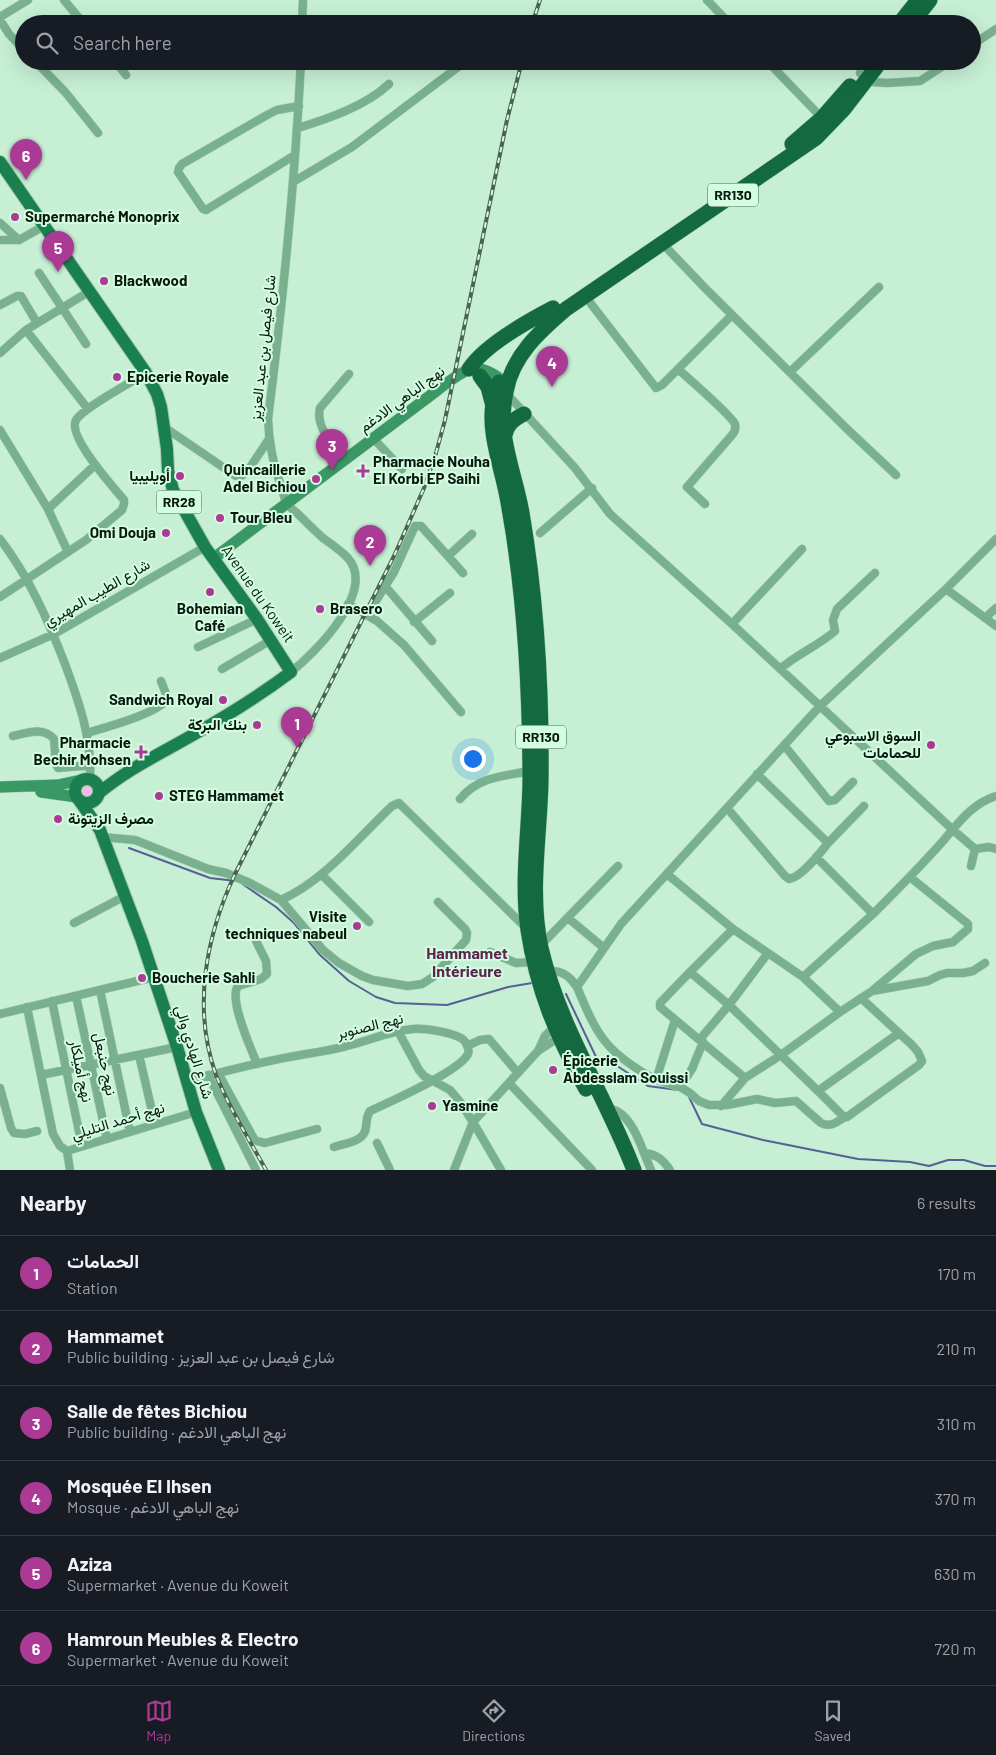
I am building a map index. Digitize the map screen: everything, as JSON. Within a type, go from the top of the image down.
[{"type":"highway","points":[[906,15],[918,0]]},
{"type":"highway","points":[[918,15],[930,0]]},
{"type":"highway","name":"RR130","points":[[542,976],[541,945],[536,913],[541,741],[537,633],[527,545],[503,422],[507,364],[519,345],[553,308],[579,288],[802,137],[865,71]]},
{"type":"highway","name":"RR130","points":[[624,1170],[562,1029],[542,976],[528,929],[524,882],[530,772],[528,671],[516,549],[494,432],[493,406],[505,389],[522,354],[536,335],[566,309],[816,138],[844,109],[865,71]]},
{"type":"highway","points":[[493,406],[488,387],[471,373],[478,357],[519,328],[553,308]]},
{"type":"highway","points":[[505,435],[506,429],[513,420],[524,414]]},
{"type":"highway","name":"RR130","points":[[562,1029],[608,1109],[634,1170]]},
{"type":"main road","name":"Avenue du Koweit","points":[[0,162],[146,373],[157,394],[164,427],[168,471],[173,490],[205,547],[257,619],[291,672]]},
{"type":"main road","points":[[471,373],[505,389]]},
{"type":"main road","name":"نهج الباهي الادغم","points":[[214,558],[435,392],[471,373]]},
{"type":"main road","points":[[0,792],[43,792],[78,798],[89,803],[130,770],[192,736],[291,672]]},
{"type":"main road","points":[[0,787],[58,785],[130,770]]},
{"type":"main road","points":[[88,780],[99,788],[101,833]]},
{"type":"main road","points":[[88,780],[75,788],[78,798],[101,833]]},
{"type":"main road","name":"شارع الهادي والي","points":[[101,833],[142,941],[188,1081],[196,1112],[219,1170]]},
{"type":"street","points":[[15,40],[0,18],[28,0]]},
{"type":"street","points":[[64,0],[76,15]]},
{"type":"street","points":[[302,15],[303,0]]},
{"type":"street","points":[[707,0],[721,15]]},
{"type":"street","points":[[981,39],[996,28]]},
{"type":"street","points":[[44,70],[98,133]]},
{"type":"street","points":[[122,70],[126,75]]},
{"type":"street","name":"شارع فيصل بن عبد العزيز","points":[[291,672],[312,655],[325,639],[348,604],[354,592],[356,582],[356,571],[351,562],[287,503],[271,456],[269,439],[268,419],[282,298],[298,128],[300,70]]},
{"type":"street","points":[[293,182],[352,147],[454,70]]},
{"type":"street","points":[[776,70],[822,118]]},
{"type":"street","points":[[865,71],[873,82],[888,83],[920,81],[937,70]]},
{"type":"street","points":[[298,128],[375,97],[389,84]]},
{"type":"street","points":[[295,155],[206,210],[203,209],[178,172],[182,164],[277,110],[298,106]]},
{"type":"street","points":[[0,223],[19,240]]},
{"type":"street","points":[[0,240],[19,240],[44,226]]},
{"type":"street","points":[[662,243],[732,315],[896,475]]},
{"type":"street","points":[[40,273],[86,344]]},
{"type":"street","points":[[790,372],[879,288]]},
{"type":"street","points":[[0,354],[26,330],[90,291]]},
{"type":"street","points":[[0,305],[17,296],[21,296],[37,323]]},
{"type":"street","points":[[586,296],[656,388],[660,387],[732,315]]},
{"type":"street","points":[[26,330],[88,409]]},
{"type":"street","points":[[678,369],[726,414],[735,425],[735,431],[732,435],[687,486],[706,504]]},
{"type":"street","points":[[0,597],[68,552],[108,522],[124,507],[124,500],[95,465],[82,445],[75,424],[76,419],[88,409],[146,373]]},
{"type":"street","points":[[345,458],[324,434],[318,412],[349,374]]},
{"type":"street","points":[[505,389],[524,414],[592,488],[610,514],[975,849]]},
{"type":"street","points":[[164,427],[236,476],[241,476],[247,472],[269,439]]},
{"type":"street","points":[[0,430],[48,509],[68,552]]},
{"type":"street","points":[[373,438],[402,469]]},
{"type":"street","points":[[48,509],[95,465]]},
{"type":"street","points":[[540,533],[592,488]]},
{"type":"street","points":[[367,615],[401,558],[415,526],[421,526],[462,573]]},
{"type":"street","points":[[448,556],[472,534]]},
{"type":"street","points":[[0,539],[26,579],[54,634],[81,706],[91,764],[88,780]]},
{"type":"street","points":[[577,987],[621,924],[820,706],[946,589],[996,539]]},
{"type":"street","name":"شارع الطيب المهيري","points":[[0,658],[54,634],[205,547]]},
{"type":"street","points":[[732,624],[802,549]]},
{"type":"street","points":[[780,669],[790,660],[813,648],[834,630],[833,620],[837,610],[875,573]]},
{"type":"street","points":[[385,586],[432,641]]},
{"type":"street","points":[[946,589],[996,626]]},
{"type":"street","points":[[414,622],[450,592]]},
{"type":"street","points":[[348,604],[384,626],[404,645],[461,712]]},
{"type":"street","points":[[985,618],[996,608]]},
{"type":"street","points":[[198,647],[257,619]]},
{"type":"street","points":[[222,669],[271,640]]},
{"type":"street","points":[[87,733],[141,715],[165,703],[168,699],[161,681]]},
{"type":"street","points":[[12,736],[36,731],[47,733],[54,739],[58,768],[91,764]]},
{"type":"street","points":[[784,745],[829,801],[835,800],[853,782]]},
{"type":"street","points":[[460,799],[468,788],[487,779],[530,772]]},
{"type":"street","points":[[757,774],[828,843]]},
{"type":"street","points":[[0,783],[15,782],[30,786]]},
{"type":"street","points":[[803,977],[873,914],[939,847],[952,829],[977,805],[983,800],[996,796]]},
{"type":"street","points":[[281,900],[296,894],[322,875],[392,806],[399,803],[528,929]]},
{"type":"street","points":[[727,808],[784,876],[789,879],[794,878],[816,857],[864,806]]},
{"type":"street","points":[[101,833],[147,844],[208,869],[226,872],[250,883],[281,900],[323,950],[339,963],[373,980],[408,986],[418,986],[428,982],[466,940],[467,933],[465,929],[438,902]]},
{"type":"street","points":[[975,849],[989,846],[996,848]]},
{"type":"street","points":[[970,866],[975,849]]},
{"type":"street","points":[[816,857],[873,914]]},
{"type":"street","points":[[541,945],[618,866]]},
{"type":"street","points":[[667,874],[733,929],[803,977],[840,1012]]},
{"type":"street","points":[[322,875],[369,922]]},
{"type":"street","points":[[721,1106],[745,1078],[781,1055],[861,998],[916,954],[933,946],[953,942],[968,928],[968,924],[910,877]]},
{"type":"street","points":[[74,923],[124,896]]},
{"type":"street","points":[[568,918],[604,948]]},
{"type":"street","points":[[733,929],[660,1003],[663,1010],[745,1078]]},
{"type":"street","points":[[256,941],[266,961],[267,974],[261,980],[238,986],[235,994],[238,1012],[257,1064]]},
{"type":"street","points":[[490,952],[542,976],[567,976]]},
{"type":"street","points":[[680,1087],[692,1068],[702,1041],[768,953]]},
{"type":"street","points":[[872,990],[928,981],[947,973],[973,971],[985,963]]},
{"type":"street","points":[[542,976],[558,971],[571,979],[577,987],[596,1028],[607,1045],[624,1061],[656,1080],[680,1087],[699,1101],[709,1105],[721,1106],[757,1099],[775,1103],[796,1101],[826,1126],[831,1126],[849,1116],[919,1066],[922,1061],[918,1052],[861,998]]},
{"type":"street","points":[[690,972],[729,1005],[845,1117]]},
{"type":"street","points":[[0,1014],[154,977]]},
{"type":"street","points":[[100,990],[130,1132]]},
{"type":"street","name":"نهج حنبعل","points":[[76,996],[107,1139]]},
{"type":"street","name":"نهج أميلكار","points":[[52,1001],[82,1146]]},
{"type":"street","points":[[27,1007],[54,1134],[60,1146],[67,1151]]},
{"type":"street","points":[[656,1080],[675,1020]]},
{"type":"street","name":"نهج الصنوبر","points":[[188,1081],[257,1064],[346,1046],[398,1031],[424,1028],[434,1030],[462,1039],[467,1046]]},
{"type":"street","points":[[538,1051],[545,1036],[562,1029]]},
{"type":"street","points":[[454,1170],[473,1122],[538,1051],[562,1029]]},
{"type":"street","points":[[398,1031],[419,1070],[450,1090],[473,1122],[500,1170]]},
{"type":"street","points":[[818,1091],[899,1033]]},
{"type":"street","points":[[334,1147],[357,1140],[366,1130],[366,1119],[370,1111],[448,1071],[468,1054],[467,1046],[480,1040],[489,1039],[518,1073]]},
{"type":"street","points":[[41,1075],[177,1047]]},
{"type":"street","points":[[138,1055],[155,1124]]},
{"type":"street","points":[[218,1073],[254,1139],[257,1141],[265,1143],[317,1130]]},
{"type":"street","points":[[208,1076],[256,1170]]},
{"type":"street","points":[[509,1083],[592,1170]]},
{"type":"street","points":[[0,1088],[14,1133],[25,1134],[37,1131]]},
{"type":"street","points":[[608,1109],[615,1109],[621,1112],[637,1136],[651,1170]]},
{"type":"street","name":"نهج أحمد التليلي","points":[[70,1170],[67,1151],[196,1112]]},
{"type":"street","points":[[377,1143],[390,1170]]},
{"type":"street","points":[[644,1153],[661,1159],[670,1170]]},
{"type":"shaded area","points":[[83,783],[89,783],[93,790],[89,797],[83,797],[79,793],[79,787]]},
{"type":"waterway","points":[[129,848],[210,878],[236,881]]},
{"type":"waterway","points":[[241,883],[276,907],[294,923],[320,955],[349,981],[376,997],[395,1003],[447,1005],[508,987],[532,983]]},
{"type":"waterway","points":[[566,994],[597,1059],[611,1062],[648,1086],[678,1090]]},
{"type":"waterway","points":[[689,1097],[702,1124],[763,1140],[858,1159],[910,1162],[929,1166],[948,1160],[964,1160],[985,1166],[996,1166]]},
{"type":"railway","points":[[535,15],[540,0]]},
{"type":"railway","points":[[266,1170],[227,1099],[216,1075],[209,1050],[204,998],[210,947],[216,922],[235,874],[395,554],[424,488],[445,420],[507,120],[520,70]]},
{"type":"place","name":"Hamroun Meubles & Electro","points":[[26,180]]},
{"type":"place","name":"Supermarché Monoprix","points":[[15,217]]},
{"type":"place","name":"Aziza","points":[[58,272]]},
{"type":"place","name":"Blackwood","points":[[104,281]]},
{"type":"place","name":"Epicerie Royale","points":[[117,377]]},
{"type":"place","name":"Mosquée El Ihsen","points":[[552,387]]},
{"type":"place","name":"Salle de fêtes Bichiou","points":[[332,470]]},
{"type":"place","name":"Pharmacie Nouha El Korbi EP Saihi","points":[[363,471]]},
{"type":"place","name":"أويليبيا","points":[[180,476]]},
{"type":"place","name":"Quincaillerie Adel Bichiou","points":[[316,479]]},
{"type":"place","name":"Tour Bleu","points":[[220,518]]},
{"type":"place","name":"Omi Douja","points":[[166,533]]},
{"type":"place","name":"Hammamet","points":[[370,566]]},
{"type":"place","name":"Bohemian Café","points":[[210,592]]},
{"type":"place","name":"Brasero","points":[[320,609]]},
{"type":"place","name":"Sandwich Royal","points":[[223,700]]},
{"type":"place","name":"بنك البركة","points":[[257,725]]},
{"type":"place","name":"السوق الاسبوعي للحمامات","points":[[931,745]]},
{"type":"place","name":"الحمامات","points":[[297,748]]},
{"type":"place","name":"Pharmacie Bechir Mohsen","points":[[141,752]]},
{"type":"place","name":"STEG Hammamet","points":[[159,796]]},
{"type":"place","name":"مصرف الزيتونة","points":[[58,819]]},
{"type":"place","name":"Visite techniques nabeul","points":[[357,926]]},
{"type":"place","name":"Boucherie Sahli","points":[[142,978]]},
{"type":"place","name":"Épicerie Abdesslam Souissi","points":[[553,1070]]},
{"type":"place","name":"Yasmine","points":[[432,1106]]},
{"type":"district","name":"Hammamet Intérieure","points":[[467,962]]}]
